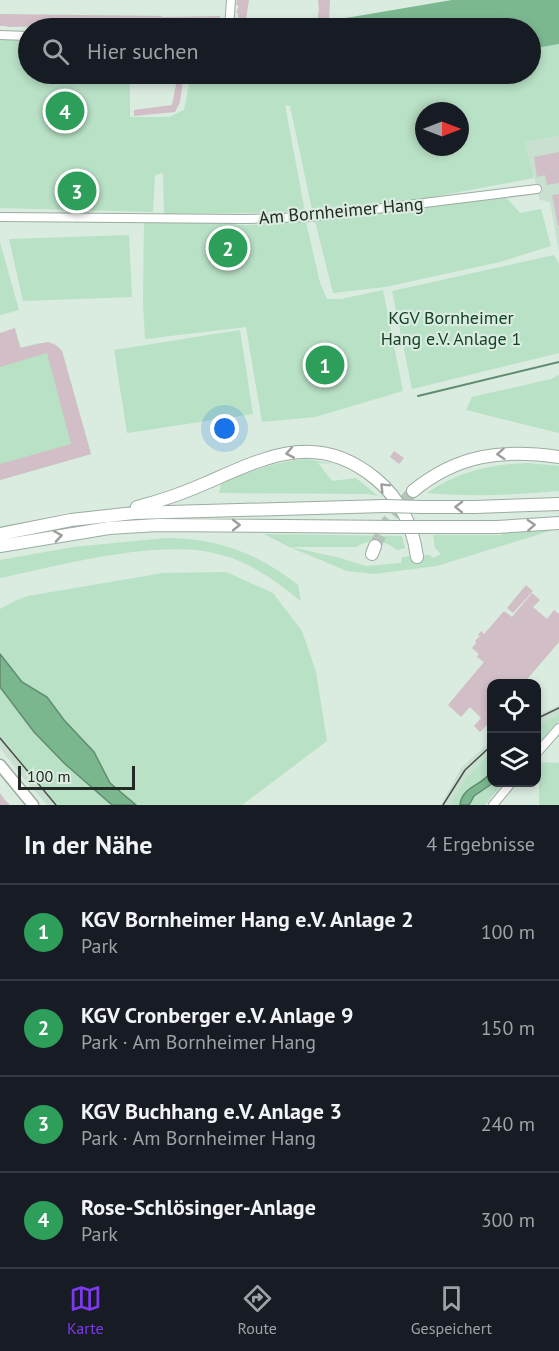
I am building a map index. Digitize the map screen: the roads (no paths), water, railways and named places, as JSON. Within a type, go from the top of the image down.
[{"type":"highway","points":[[108,515],[175,495],[271,457],[303,450],[318,452],[356,465],[389,491],[406,517],[417,557]]},
{"type":"highway","points":[[413,491],[445,469],[481,456],[516,454],[559,457]]},
{"type":"highway","points":[[0,534],[108,515],[173,511],[559,504]]},
{"type":"highway","points":[[0,546],[109,528],[158,525],[497,527],[559,524]]},
{"type":"main road","points":[[0,765],[33,805]]},
{"type":"street","points":[[230,18],[231,0]]},
{"type":"street","points":[[0,35],[18,36]]},
{"type":"street","name":"Am Bornheimer Hang","points":[[0,217],[311,217],[537,189]]},
{"type":"street","points":[[541,749],[559,728]]},
{"type":"street","points":[[493,805],[509,787]]},
{"type":"waterway","points":[[418,396],[559,362]]},
{"type":"tunnel","points":[[375,546],[387,522],[413,491]]},
{"type":"tram line","points":[[541,717],[559,708]]},
{"type":"tram line","points":[[0,738],[56,805]]},
{"type":"tram line","points":[[443,805],[465,770],[487,750]]},
{"type":"place","name":"Rose-Schlösinger-Anlage","points":[[65,111]]},
{"type":"place","name":"KGV Buchhang e.V. Anlage 3","points":[[77,191]]},
{"type":"place","name":"KGV Cronberger e.V. Anlage 9","points":[[228,248]]},
{"type":"place","name":"KGV Bornheimer Hang e.V. Anlage 2","points":[[325,365]]},
{"type":"park label","name":"KGV Bornheimer Hang e.V. Anlage 1","points":[[451,328]]}]
